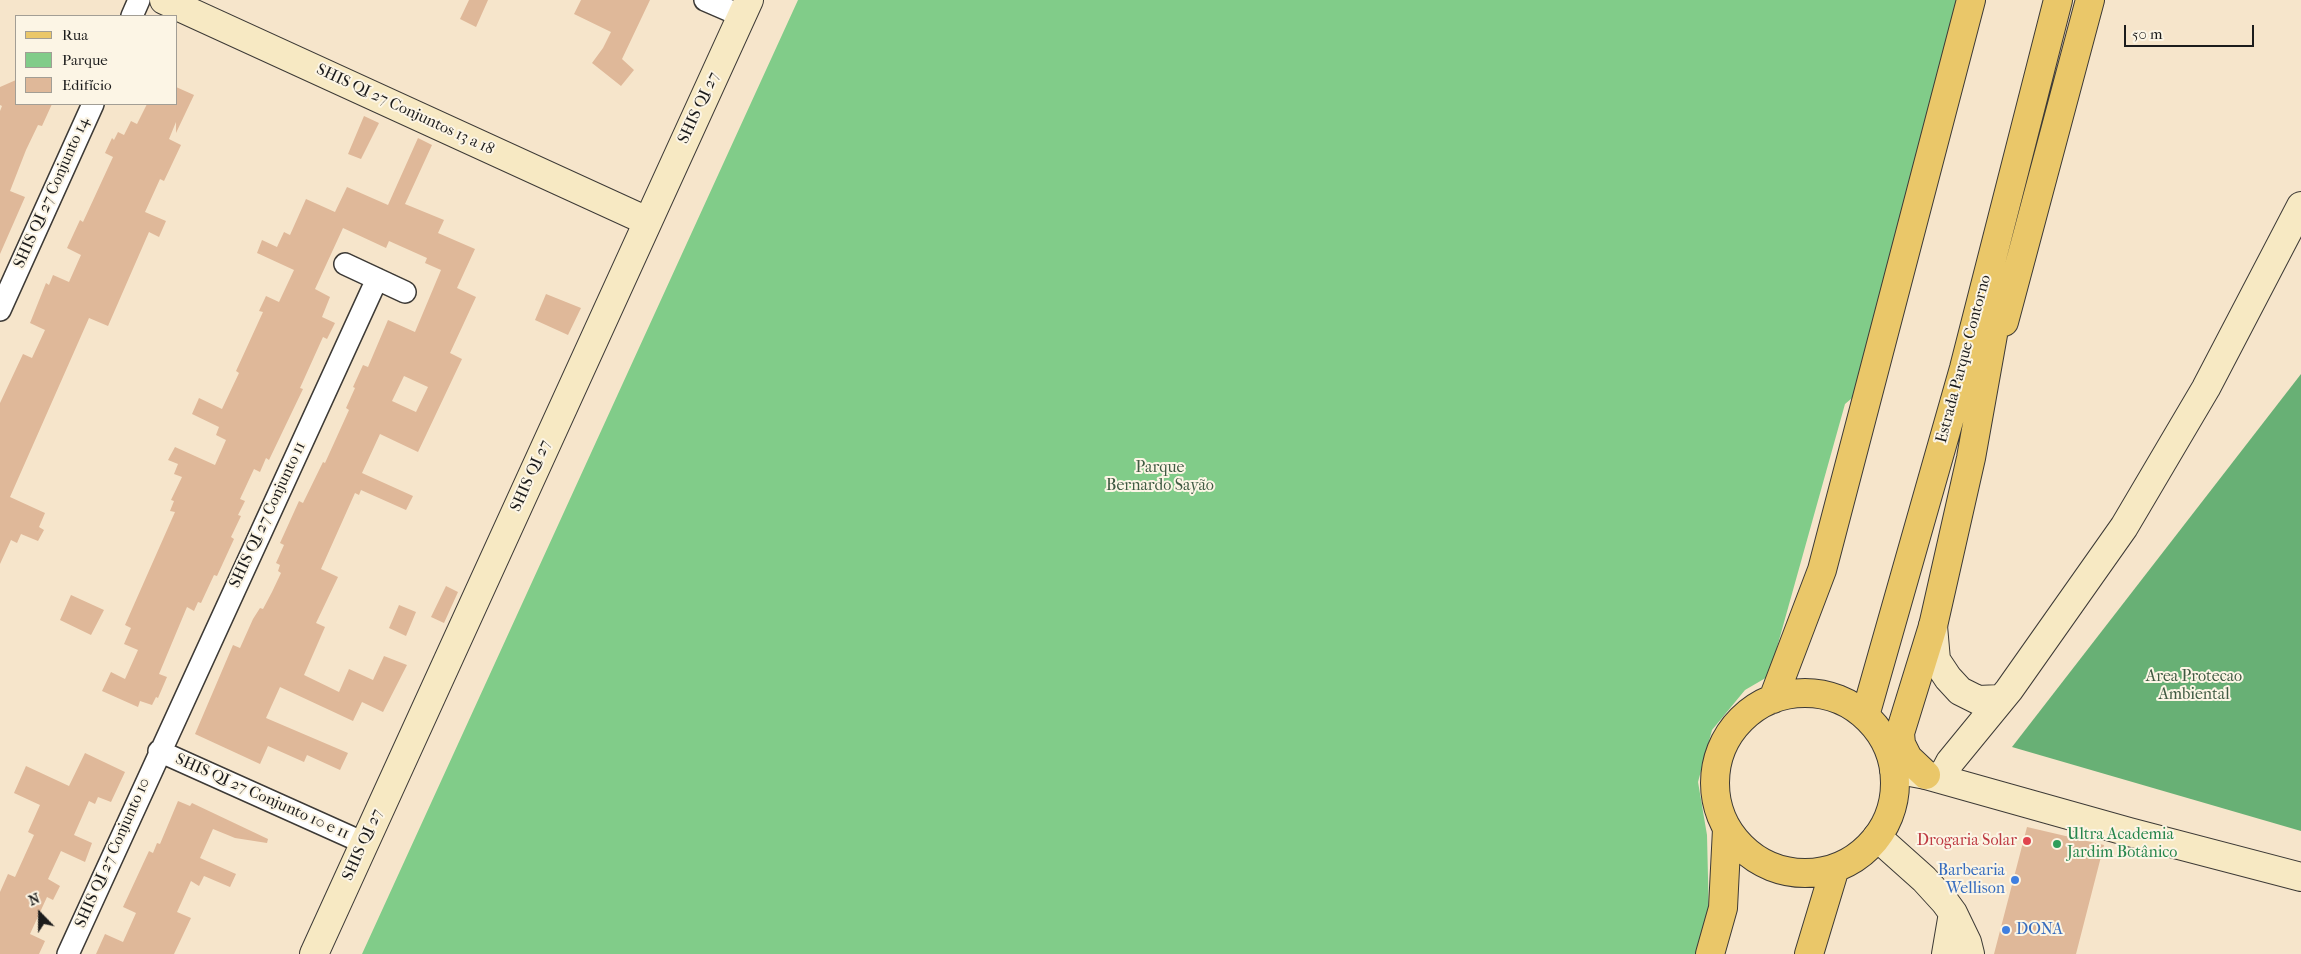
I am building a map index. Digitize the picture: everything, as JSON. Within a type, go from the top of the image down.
[{"type":"main road","points":[[1773,699],[1822,570],[1971,0]]},
{"type":"main road","name":"Estrada Parque Contorno","points":[[1865,716],[1964,368],[2058,0]]},
{"type":"main road","points":[[1982,398],[2090,0]]},
{"type":"main road","points":[[1933,777],[1908,758],[1901,744],[1900,733],[1933,626],[1982,398],[1994,329],[1995,242]]},
{"type":"main road","points":[[1805,694],[1822,695],[1837,699],[1865,716],[1881,735],[1894,769],[1893,805],[1877,838],[1858,856],[1834,868],[1802,873],[1771,867],[1745,850],[1727,829],[1718,806],[1715,788],[1716,769],[1721,751],[1730,734],[1742,720],[1757,708],[1773,699],[1805,694]]},
{"type":"main road","points":[[1710,954],[1722,908],[1727,829]]},
{"type":"main road","points":[[1809,954],[1834,868]]},
{"type":"street","points":[[132,15],[139,0]]},
{"type":"street","name":"SHIS QI 27 Conjuntos 13 a 18","points":[[164,0],[647,221]]},
{"type":"street","points":[[706,0],[745,8]]},
{"type":"street","name":"SHIS QI 27","points":[[314,954],[745,8]]},
{"type":"street","name":"SHIS QI 27 Conjunto 14","points":[[0,310],[93,105]]},
{"type":"street","points":[[1933,777],[1950,762],[2001,700],[2124,527],[2206,388],[2301,206]]},
{"type":"street","points":[[346,264],[405,292]]},
{"type":"street","name":"SHIS QI 27 Conjunto 11","points":[[159,751],[377,279]]},
{"type":"street","points":[[1933,626],[1936,660],[1948,678],[1960,691],[1978,700],[2001,700]]},
{"type":"street","name":"SHIS QI 27 Conjunto 10 e 11","points":[[159,751],[364,843]]},
{"type":"street","name":"SHIS QI 27 Conjunto 10","points":[[68,954],[159,751]]},
{"type":"street","points":[[1894,769],[1933,777],[2301,877]]},
{"type":"street","points":[[1877,838],[1924,879],[1953,913],[1967,942],[1970,954]]},
{"type":"street","points":[[1946,954],[1953,913]]},
{"type":"green space","name":"Parque Bernardo Sayão","points":[[798,0],[1969,0],[1871,382],[1845,404],[1769,676],[1745,690],[1712,730],[1698,782],[1707,835],[1709,920],[1700,954],[362,954]]},
{"type":"green space","name":"Area Protecao Ambiental","points":[[2301,374],[2301,831],[2012,747]]},
{"type":"building","points":[[469,0],[488,0],[476,27],[460,19]]},
{"type":"building","points":[[581,0],[650,0],[622,59],[634,70],[621,86],[592,63],[603,48],[611,32],[574,14]]},
{"type":"building","points":[[15,80],[15,105],[52,105],[42,126],[38,125],[10,191],[25,197],[0,254],[0,111],[2,106],[0,105],[0,87]]},
{"type":"building","points":[[178,88],[194,95],[176,133],[176,122],[169,139],[181,145],[164,181],[160,179],[145,212],[166,221],[159,237],[149,232],[108,326],[89,318],[10,497],[45,513],[39,527],[44,530],[38,541],[21,534],[17,543],[11,540],[0,564],[0,403],[23,354],[32,358],[45,330],[30,323],[46,283],[49,285],[53,275],[69,282],[81,255],[67,248],[80,220],[83,222],[113,157],[105,153],[112,138],[114,140],[118,132],[124,135],[131,121],[137,124],[146,105],[178,105]]},
{"type":"building","points":[[364,116],[379,123],[361,159],[348,154]]},
{"type":"building","points":[[418,138],[432,145],[405,204],[444,220],[438,233],[475,249],[457,288],[476,297],[450,353],[462,359],[418,452],[380,434],[362,473],[413,496],[406,510],[361,490],[359,495],[355,493],[321,569],[338,577],[316,623],[325,627],[304,675],[339,692],[349,669],[373,680],[384,656],[407,665],[383,712],[362,702],[353,721],[280,687],[266,718],[348,753],[340,770],[307,755],[304,762],[268,746],[260,764],[195,734],[233,645],[240,648],[253,619],[260,608],[263,609],[281,573],[278,571],[280,565],[276,563],[284,545],[280,543],[299,501],[303,503],[323,462],[325,463],[349,410],[346,408],[363,365],[368,367],[388,320],[415,332],[441,270],[425,263],[427,258],[389,241],[386,248],[343,228],[315,289],[330,297],[322,317],[335,323],[327,339],[323,337],[300,388],[303,389],[269,460],[266,458],[260,472],[254,469],[240,499],[245,501],[238,515],[241,516],[231,537],[234,539],[217,576],[214,575],[201,603],[198,602],[194,611],[187,607],[159,674],[167,677],[158,698],[156,697],[152,705],[140,701],[138,707],[102,691],[111,672],[125,679],[138,650],[124,644],[131,628],[125,625],[175,512],[170,511],[174,501],[171,500],[182,477],[174,474],[178,464],[168,460],[175,447],[215,465],[226,440],[216,435],[219,427],[192,414],[199,398],[222,409],[239,373],[236,371],[263,312],[259,311],[266,296],[279,302],[294,270],[257,253],[262,240],[277,247],[284,232],[290,235],[306,199],[335,212],[347,187],[388,205]],"holes":[[[404,376],[428,387],[416,412],[392,401]]]},
{"type":"building","points":[[546,294],[581,308],[568,335],[535,320]]},
{"type":"building","points":[[446,586],[458,592],[444,623],[431,617]]},
{"type":"building","points":[[71,595],[104,610],[91,635],[60,620]]},
{"type":"building","points":[[399,605],[416,612],[406,636],[389,628]]},
{"type":"building","points":[[85,753],[125,772],[111,802],[98,797],[95,804],[89,801],[74,835],[92,843],[85,862],[61,851],[48,879],[60,886],[53,900],[47,897],[30,934],[45,941],[39,954],[0,954],[0,892],[8,874],[15,877],[34,835],[28,832],[40,805],[14,793],[26,766],[69,786]]},
{"type":"building","points":[[178,801],[190,806],[192,803],[268,839],[267,843],[235,838],[213,829],[200,858],[236,874],[230,887],[204,876],[199,886],[191,881],[177,912],[191,918],[174,954],[96,954],[105,934],[123,942],[136,913],[123,907],[149,851],[153,853],[157,843],[160,844]]},
{"type":"building","points":[[2027,827],[2104,845],[2076,954],[1994,954]]},
{"type":"place","name":"Drogaria Solar","points":[[2027,841]]},
{"type":"place","name":"Ultra Academia Jardim Botânico","points":[[2057,844]]},
{"type":"place","name":"Barbearia Wellison","points":[[2015,880]]},
{"type":"place","name":"DONA","points":[[2006,930]]}]
